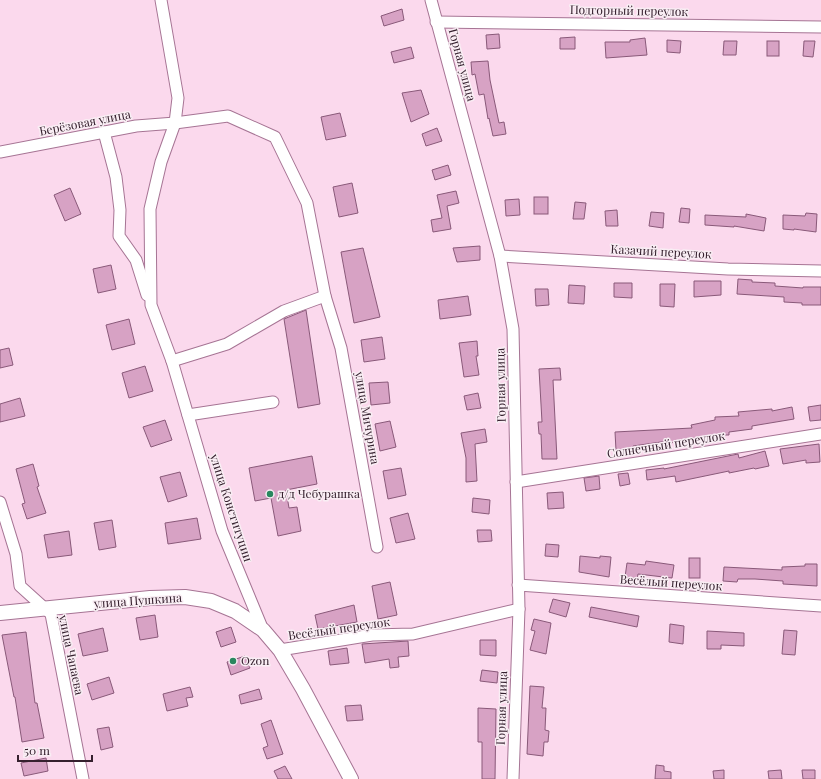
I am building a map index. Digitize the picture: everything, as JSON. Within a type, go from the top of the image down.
[{"type":"main road","name":"улица Пушкина","points":[[0,613],[150,598],[185,597],[211,601],[229,609],[263,630],[280,650],[303,689],[351,779]]},
{"type":"street","points":[[161,0],[178,98],[175,123]]},
{"type":"street","name":"Горная улица","points":[[431,0],[500,256],[513,329],[519,609],[513,779]]},
{"type":"street","name":"Подгорный переулок","points":[[436,22],[821,27]]},
{"type":"street","name":"улица Мичурина","points":[[175,123],[228,116],[275,137],[307,203],[326,296],[341,348],[377,547]]},
{"type":"street","name":"Берёзовая улица","points":[[0,152],[136,126],[175,123]]},
{"type":"street","name":"улица Конституции","points":[[175,123],[161,162],[150,208],[151,305],[172,361],[222,531],[263,630]]},
{"type":"street","points":[[104,132],[116,177],[120,210],[119,236],[136,260],[151,305]]},
{"type":"street","name":"Казачий переулок","points":[[500,256],[728,269],[821,271]]},
{"type":"street","points":[[172,361],[227,344],[284,311],[326,296]]},
{"type":"street","points":[[188,415],[274,402]]},
{"type":"street","name":"Солнечный переулок","points":[[516,482],[821,434]]},
{"type":"street","name":"улица Чапаева","points":[[0,502],[16,554],[20,586],[51,614],[83,779]]},
{"type":"street","name":"Весёлый переулок","points":[[518,585],[821,606]]},
{"type":"street","name":"Весёлый переулок","points":[[280,650],[372,635],[414,634],[519,609]]},
{"type":"building","points":[[402,9],[404,20],[384,26],[381,16]]},
{"type":"building","points":[[499,34],[500,48],[487,49],[486,35]]},
{"type":"building","points":[[575,37],[575,49],[560,49],[560,38]]},
{"type":"building","points":[[645,38],[647,55],[606,58],[605,42],[630,42],[630,40]]},
{"type":"building","points":[[667,40],[681,41],[680,53],[667,52]]},
{"type":"building","points":[[724,41],[737,41],[736,55],[723,55]]},
{"type":"building","points":[[767,41],[779,41],[779,56],[767,56]]},
{"type":"building","points":[[804,41],[815,41],[813,57],[803,56]]},
{"type":"building","points":[[411,47],[414,58],[394,63],[391,52]]},
{"type":"building","points":[[488,61],[490,80],[499,123],[504,122],[506,134],[493,136],[489,118],[488,119],[484,94],[479,95],[475,74],[472,75],[471,62]]},
{"type":"building","points":[[421,90],[429,114],[411,122],[402,93]]},
{"type":"building","points":[[340,113],[346,136],[326,140],[321,117]]},
{"type":"building","points":[[437,128],[442,141],[426,146],[422,134]]},
{"type":"building","points":[[448,165],[451,175],[435,180],[432,170]]},
{"type":"building","points":[[352,183],[358,213],[339,217],[333,187]]},
{"type":"building","points":[[70,188],[81,214],[65,221],[54,195]]},
{"type":"building","points":[[456,191],[459,203],[447,206],[451,229],[433,232],[431,220],[442,218],[437,195]]},
{"type":"building","points":[[534,197],[548,197],[548,214],[534,214]]},
{"type":"building","points":[[519,199],[520,215],[506,216],[505,200]]},
{"type":"building","points":[[575,202],[586,203],[584,219],[573,219]]},
{"type":"building","points":[[681,208],[690,209],[689,223],[679,222]]},
{"type":"building","points":[[617,210],[618,226],[606,226],[605,211]]},
{"type":"building","points":[[651,212],[664,213],[663,228],[649,226]]},
{"type":"building","points":[[806,213],[817,214],[816,232],[783,229],[783,215],[805,216]]},
{"type":"building","points":[[746,214],[766,218],[764,231],[734,226],[705,225],[705,215],[746,217]]},
{"type":"building","points":[[480,246],[480,260],[457,262],[453,248]]},
{"type":"building","points":[[363,248],[380,317],[354,323],[341,252]]},
{"type":"building","points":[[111,265],[116,289],[98,293],[93,269]]},
{"type":"building","points":[[738,279],[752,280],[752,282],[775,283],[775,286],[803,288],[821,287],[821,305],[802,305],[802,303],[784,302],[784,297],[737,294]]},
{"type":"building","points":[[694,281],[721,281],[721,295],[694,297]]},
{"type":"building","points":[[614,283],[632,283],[632,298],[614,297]]},
{"type":"building","points":[[660,284],[675,284],[674,307],[660,306]]},
{"type":"building","points":[[569,285],[585,286],[584,304],[568,303]]},
{"type":"building","points":[[535,289],[548,289],[549,305],[536,306]]},
{"type":"building","points":[[468,296],[471,315],[440,319],[438,300]]},
{"type":"building","points":[[306,310],[320,404],[298,408],[284,319]]},
{"type":"building","points":[[129,319],[135,344],[112,350],[106,325]]},
{"type":"building","points":[[382,337],[385,359],[364,362],[361,340]]},
{"type":"building","points":[[477,341],[478,356],[476,356],[479,375],[464,377],[459,343]]},
{"type":"building","points":[[9,348],[13,365],[0,368],[0,350]]},
{"type":"building","points":[[145,366],[153,391],[129,398],[122,373]]},
{"type":"building","points":[[560,368],[561,380],[553,380],[557,459],[542,459],[541,434],[539,434],[538,422],[542,422],[539,369]]},
{"type":"building","points":[[388,382],[390,403],[371,405],[369,383]]},
{"type":"building","points":[[478,393],[481,408],[467,410],[464,396]]},
{"type":"building","points":[[20,398],[25,416],[0,422],[0,404]]},
{"type":"building","points":[[821,405],[821,420],[810,421],[808,407]]},
{"type":"building","points":[[792,407],[794,419],[752,426],[752,429],[729,432],[729,435],[713,435],[687,441],[669,443],[668,441],[633,446],[633,449],[616,450],[615,432],[692,428],[691,425],[715,420],[715,417],[739,416],[738,412],[772,409],[772,411]]},
{"type":"building","points":[[165,420],[172,440],[151,447],[143,427]]},
{"type":"building","points":[[390,421],[396,447],[380,451],[375,424]]},
{"type":"building","points":[[485,429],[487,442],[475,444],[477,481],[466,482],[466,458],[461,433]]},
{"type":"building","points":[[819,444],[820,462],[806,463],[806,460],[783,464],[780,449]]},
{"type":"building","points":[[765,451],[769,466],[729,473],[729,471],[676,482],[675,476],[647,480],[646,470],[664,469],[738,454],[739,458]]},
{"type":"building","name":"д/д Чебурашка","points":[[312,456],[317,484],[286,490],[289,508],[297,507],[301,531],[278,536],[271,498],[255,501],[249,468]]},
{"type":"building","points":[[33,464],[39,486],[37,487],[46,513],[27,519],[22,504],[25,503],[16,469]]},
{"type":"building","points":[[401,468],[406,495],[388,499],[383,471]]},
{"type":"building","points":[[180,472],[187,496],[168,502],[160,477]]},
{"type":"building","points":[[628,473],[630,484],[620,486],[618,474]]},
{"type":"building","points":[[599,476],[600,489],[586,491],[584,478]]},
{"type":"building","points":[[563,492],[564,508],[548,509],[547,493]]},
{"type":"building","points":[[473,498],[490,500],[489,514],[472,512]]},
{"type":"building","points":[[408,513],[415,539],[396,543],[390,518]]},
{"type":"building","points":[[197,518],[201,539],[168,544],[165,523]]},
{"type":"building","points":[[112,520],[116,547],[99,550],[94,523]]},
{"type":"building","points":[[477,530],[491,530],[492,541],[478,542]]},
{"type":"building","points":[[69,531],[72,555],[48,558],[44,535]]},
{"type":"building","points":[[546,544],[559,545],[558,557],[545,556]]},
{"type":"building","points":[[580,556],[600,558],[600,556],[611,557],[609,577],[579,572]]},
{"type":"building","points":[[689,558],[700,558],[700,578],[689,578]]},
{"type":"building","points":[[646,561],[674,565],[672,578],[638,574],[637,579],[625,577],[627,563],[645,565]]},
{"type":"building","points":[[805,564],[817,564],[817,586],[783,584],[783,581],[755,579],[738,579],[737,582],[723,581],[724,567],[782,570],[782,567],[805,566]]},
{"type":"building","points":[[390,582],[397,615],[378,619],[372,586]]},
{"type":"building","points":[[553,599],[570,603],[566,617],[549,612]]},
{"type":"building","points":[[354,605],[357,622],[318,629],[315,615]]},
{"type":"building","points":[[591,607],[639,616],[637,627],[589,617]]},
{"type":"building","points":[[155,615],[158,637],[140,640],[136,618]]},
{"type":"building","points":[[534,619],[551,623],[546,654],[530,650],[535,631],[531,630]]},
{"type":"building","points":[[670,624],[684,626],[683,644],[669,642]]},
{"type":"building","points":[[231,627],[236,642],[221,647],[216,632]]},
{"type":"building","points":[[103,628],[108,651],[83,656],[78,634]]},
{"type":"building","points":[[784,630],[797,631],[795,655],[782,654]]},
{"type":"building","points":[[707,631],[744,633],[744,646],[721,645],[721,649],[707,649]]},
{"type":"building","points":[[26,632],[35,703],[37,703],[44,738],[22,742],[15,697],[2,635]]},
{"type":"building","points":[[480,640],[496,640],[496,656],[480,655]]},
{"type":"building","points":[[408,641],[409,656],[398,657],[399,667],[390,668],[389,659],[365,663],[362,644]]},
{"type":"building","points":[[347,648],[349,663],[330,665],[328,651]]},
{"type":"building","points":[[245,656],[250,668],[231,675],[227,662]]},
{"type":"building","points":[[482,670],[498,672],[497,683],[480,681]]},
{"type":"building","points":[[109,677],[114,693],[92,700],[87,684]]},
{"type":"building","points":[[530,686],[544,687],[542,708],[546,708],[545,730],[549,731],[548,742],[544,742],[543,756],[527,754]]},
{"type":"building","points":[[190,687],[193,697],[186,698],[188,706],[167,711],[163,694]]},
{"type":"building","points":[[259,689],[262,699],[241,704],[239,695]]},
{"type":"building","points":[[361,705],[363,720],[347,721],[345,706]]},
{"type":"building","points":[[478,708],[496,709],[495,779],[482,779],[482,742],[478,742]]},
{"type":"building","points":[[271,720],[283,754],[267,759],[263,748],[268,746],[261,724]]},
{"type":"building","points":[[109,727],[113,747],[101,750],[97,729]]},
{"type":"building","points":[[46,758],[48,771],[24,776],[21,763]]},
{"type":"building","points":[[656,765],[664,766],[664,771],[671,772],[671,779],[655,779]]},
{"type":"building","points":[[285,766],[292,779],[278,779],[274,771]]},
{"type":"building","points":[[724,770],[724,779],[714,779],[713,771]]},
{"type":"building","points":[[781,770],[782,779],[769,779],[768,771]]},
{"type":"building","points":[[802,770],[815,770],[815,779],[803,779]]},
{"type":"place","name":"д/д Чебурашка","points":[[270,494]]},
{"type":"place","name":"Ozon","points":[[233,661]]}]
